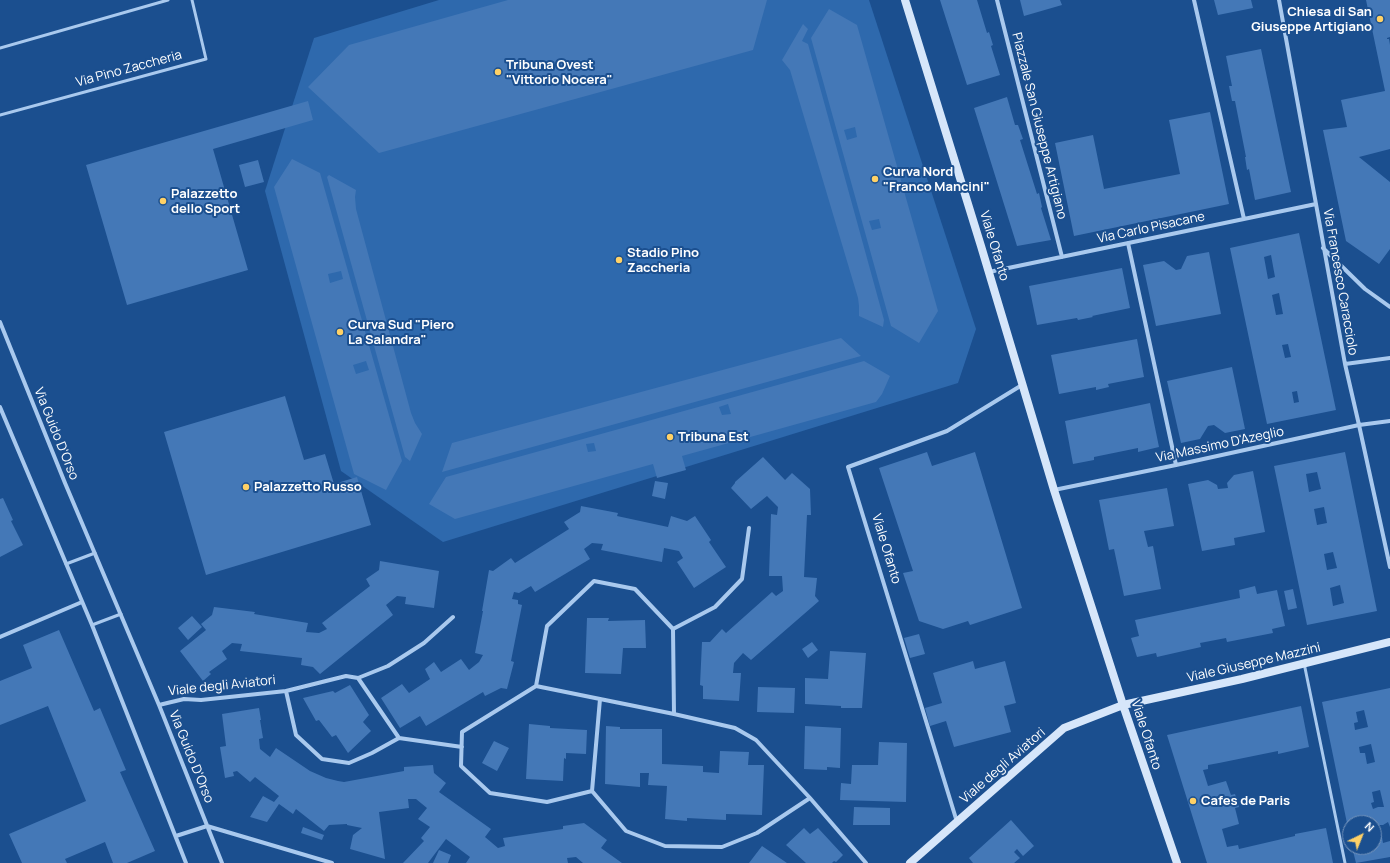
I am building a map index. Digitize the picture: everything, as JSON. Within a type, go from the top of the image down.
[{"type":"main road","name":"Viale Ofanto","points":[[905,0],[989,272],[1054,490],[1176,863]]},
{"type":"main road","name":"Viale Giuseppe Mazzini","points":[[1124,705],[1242,679],[1390,642]]},
{"type":"main road","name":"Viale degli Aviatori","points":[[910,863],[1064,728],[1124,705]]},
{"type":"street","name":"Piazzale San Giuseppe Artigiano","points":[[997,0],[1062,257]]},
{"type":"street","points":[[1194,0],[1244,219]]},
{"type":"street","name":"Via Francesco Caracciolo","points":[[1279,0],[1345,364],[1390,566]]},
{"type":"street","name":"Via Carlo Pisacane","points":[[989,272],[1316,204]]},
{"type":"street","points":[[1128,243],[1176,465]]},
{"type":"street","points":[[1323,248],[1365,289],[1390,307]]},
{"type":"street","name":"Via Guido D'Orso","points":[[0,322],[159,704],[222,863]]},
{"type":"street","points":[[1345,364],[1390,358]]},
{"type":"street","name":"Viale Ofanto","points":[[957,822],[848,467],[947,431],[1022,385]]},
{"type":"street","points":[[0,407],[92,625],[186,863]]},
{"type":"street","name":"Via Massimo D'Azeglio","points":[[1054,490],[1176,465],[1359,424],[1390,421]]},
{"type":"street","points":[[673,629],[716,607],[742,579],[749,528]]},
{"type":"street","points":[[536,686],[547,626],[594,581],[635,589],[673,629],[674,714]]},
{"type":"street","points":[[0,637],[82,602]]},
{"type":"street","name":"Viale degli Aviatori","points":[[159,704],[184,699],[201,700],[286,691],[346,676],[358,678],[388,666],[424,643],[452,617]]},
{"type":"street","points":[[358,678],[398,738],[462,747]]},
{"type":"street","points":[[592,791],[547,802],[490,793],[461,766],[462,732],[536,686],[735,728],[756,740],[810,798],[866,863]]},
{"type":"street","name":"Viale degli Aviatori","points":[[286,691],[296,735],[322,759],[349,763],[372,753],[398,738]]},
{"type":"street","points":[[600,699],[592,791],[626,831],[665,846],[722,847],[757,833],[810,798]]},
{"type":"street","points":[[176,836],[207,826],[332,863]]},
{"type":"lane","points":[[0,48],[168,0]]},
{"type":"lane","name":"Via Pino Zaccheria","points":[[0,115],[206,59],[192,0]]},
{"type":"lane","points":[[66,564],[95,553]]},
{"type":"lane","points":[[92,625],[121,614]]},
{"type":"lane","points":[[1304,664],[1345,863]]},
{"type":"shaded area","name":"Stadio Pino Zaccheria","points":[[439,0],[869,0],[976,329],[958,383],[443,542],[341,471],[265,191],[314,38]]},
{"type":"building","name":"Tribuna Ovest \"Vittorio Nocera\"","points":[[508,0],[767,0],[753,50],[379,153],[308,87],[349,45]]},
{"type":"building","points":[[940,0],[977,0],[987,33],[989,32],[993,45],[991,46],[1000,75],[967,85]]},
{"type":"building","points":[[1020,0],[1060,0],[1062,5],[1024,16]]},
{"type":"building","points":[[1214,0],[1251,0],[1253,8],[1218,15]]},
{"type":"building","points":[[1366,0],[1390,0],[1390,37],[1387,39],[1389,39],[1390,45],[1390,149],[1359,157],[1390,182],[1390,249],[1379,264],[1346,241],[1323,130],[1347,127],[1341,100],[1385,91]]},
{"type":"building","name":"Curva Nord \"Franco Mancini\"","points":[[829,9],[857,25],[938,311],[919,343],[891,326],[811,38]],"holes":[[[855,127],[857,137],[847,140],[844,130]],[[879,219],[881,228],[872,230],[869,221]]]},
{"type":"building","points":[[803,24],[808,29],[802,41],[808,44],[884,320],[883,327],[859,316],[858,298],[790,70],[782,60]]},
{"type":"building","points":[[1261,49],[1291,192],[1255,200],[1249,169],[1247,170],[1246,157],[1235,101],[1232,101],[1229,86],[1232,86],[1226,56]]},
{"type":"building","points":[[1007,97],[1015,125],[1018,125],[1023,139],[1020,140],[1037,194],[1039,193],[1041,208],[1051,240],[1017,246],[974,108]]},
{"type":"building","name":"Palazzetto dello Sport","points":[[308,101],[313,120],[213,149],[248,270],[127,305],[86,165]]},
{"type":"building","points":[[1210,112],[1229,204],[1074,236],[1055,143],[1093,135],[1104,189],[1180,174],[1169,120]]},
{"type":"building","name":"Curva Sud \"Piero La Salandra\"","points":[[292,159],[320,173],[402,461],[386,490],[354,474],[274,187]],"holes":[[[341,271],[343,279],[330,283],[328,274]],[[366,361],[369,370],[356,374],[353,365]]]},
{"type":"building","points":[[258,160],[264,182],[245,187],[239,165]]},
{"type":"building","points":[[329,175],[356,190],[356,209],[411,413],[422,434],[410,461],[405,457],[327,177]]},
{"type":"building","points":[[1299,233],[1336,410],[1267,424],[1230,248]],"holes":[[[1271,255],[1275,277],[1268,279],[1264,257]],[[1279,293],[1283,314],[1276,315],[1272,295]],[[1288,344],[1291,357],[1285,358],[1282,345]],[[1297,391],[1299,402],[1294,403],[1292,392]]]},
{"type":"building","points":[[1209,252],[1221,314],[1156,326],[1143,265],[1164,261],[1176,270],[1181,269],[1187,256]]},
{"type":"building","points":[[1122,268],[1130,308],[1078,320],[1077,318],[1037,325],[1029,286]]},
{"type":"building","points":[[841,338],[861,356],[442,472],[452,443]]},
{"type":"building","points":[[1137,339],[1144,377],[1108,384],[1109,387],[1096,390],[1096,387],[1059,394],[1051,355]]},
{"type":"building","name":"Tribuna Est","points":[[864,361],[890,376],[882,394],[876,402],[682,456],[686,470],[657,478],[653,464],[455,519],[429,504],[446,477]],"holes":[[[728,404],[731,414],[722,415],[719,407]],[[594,443],[596,451],[588,452],[586,444]]]},
{"type":"building","points":[[1232,367],[1245,429],[1225,433],[1214,425],[1208,426],[1200,439],[1181,443],[1167,381]]},
{"type":"building","name":"Palazzetto Russo","points":[[285,396],[304,460],[325,454],[334,484],[357,477],[371,525],[206,575],[164,432]]},
{"type":"building","points":[[1150,403],[1159,447],[1138,452],[1138,448],[1094,457],[1094,460],[1073,464],[1065,421]]},
{"type":"building","points":[[927,452],[932,466],[975,452],[1022,608],[970,625],[968,621],[943,629],[919,621],[903,573],[913,571],[879,468]]},
{"type":"building","points":[[1345,452],[1377,611],[1307,625],[1274,466]],"holes":[[[1317,472],[1321,489],[1309,492],[1306,474]],[[1324,507],[1327,523],[1317,525],[1314,509]],[[1333,552],[1337,568],[1327,570],[1324,554]],[[1340,585],[1344,603],[1333,606],[1330,588]]]},
{"type":"building","points":[[763,457],[785,480],[792,473],[810,489],[811,515],[807,515],[804,577],[817,578],[815,596],[819,601],[751,660],[743,653],[734,663],[733,673],[741,673],[739,701],[703,699],[703,686],[700,685],[702,642],[710,642],[722,629],[726,633],[772,592],[776,596],[783,591],[782,576],[769,576],[771,514],[777,515],[778,507],[767,496],[751,509],[731,488],[735,482]]},
{"type":"building","points":[[1253,471],[1265,532],[1234,538],[1235,545],[1202,551],[1188,484],[1208,480],[1217,485],[1218,489],[1228,488],[1227,483],[1234,475]]},
{"type":"building","points":[[655,481],[668,483],[665,499],[652,496]]},
{"type":"building","points":[[1167,488],[1174,526],[1144,531],[1148,547],[1153,546],[1161,589],[1124,596],[1114,549],[1109,550],[1099,500]]},
{"type":"building","points":[[3,498],[13,520],[11,521],[23,545],[0,557],[0,499]]},
{"type":"building","points":[[581,506],[618,513],[617,516],[668,527],[671,516],[687,521],[695,516],[711,540],[709,542],[726,567],[694,588],[677,562],[683,558],[679,551],[664,548],[662,562],[601,550],[603,544],[592,543],[584,549],[590,559],[535,592],[531,586],[519,593],[514,592],[512,599],[518,600],[518,604],[522,605],[511,661],[514,662],[507,689],[501,688],[485,696],[483,692],[426,726],[420,716],[400,728],[381,698],[402,684],[409,693],[430,679],[425,669],[434,662],[441,672],[461,659],[469,670],[479,662],[483,655],[475,653],[489,570],[493,571],[511,558],[515,563],[569,529],[564,522],[580,512]]},
{"type":"building","points":[[380,561],[439,571],[434,608],[405,604],[406,597],[397,596],[386,605],[393,615],[320,674],[313,667],[301,665],[302,658],[240,651],[242,644],[232,643],[222,651],[227,659],[209,672],[211,674],[203,681],[180,651],[206,630],[201,624],[212,615],[214,607],[255,612],[254,614],[308,623],[306,632],[319,633],[327,629],[322,623],[370,586],[366,579],[379,570]]},
{"type":"building","points":[[1255,586],[1257,594],[1277,590],[1285,626],[1272,629],[1273,633],[1227,642],[1226,638],[1200,643],[1201,647],[1157,657],[1156,653],[1137,657],[1131,638],[1139,636],[1135,620],[1240,598],[1239,590]]},
{"type":"building","points":[[1293,589],[1297,608],[1288,610],[1284,591]]},
{"type":"building","points":[[192,616],[202,627],[188,640],[178,628]]},
{"type":"building","points":[[587,618],[609,618],[608,621],[645,620],[646,648],[623,648],[621,674],[585,673]]},
{"type":"building","points":[[59,630],[94,711],[100,708],[126,770],[120,772],[155,851],[127,863],[113,863],[105,842],[65,859],[67,863],[22,863],[9,834],[86,801],[48,706],[0,725],[0,681],[32,668],[23,645]]},
{"type":"building","points":[[919,634],[925,654],[910,658],[904,638]]},
{"type":"building","points":[[812,642],[818,650],[808,658],[802,649]]},
{"type":"building","points":[[830,651],[866,653],[862,708],[841,708],[841,706],[805,704],[805,678],[828,679]]},
{"type":"building","points":[[973,661],[975,669],[1005,661],[1016,703],[1004,706],[1011,732],[954,747],[946,721],[930,726],[925,708],[942,703],[933,673]]},
{"type":"building","points":[[350,685],[369,715],[363,722],[371,731],[348,753],[336,735],[332,737],[319,720],[316,721],[303,698],[333,691],[335,693]]},
{"type":"building","points":[[758,687],[795,688],[794,713],[757,712]]},
{"type":"building","points":[[1390,688],[1390,827],[1388,822],[1382,825],[1382,815],[1345,815],[1322,702]],"holes":[[[1364,710],[1368,727],[1355,730],[1354,723],[1358,722],[1356,712]],[[1371,744],[1375,762],[1367,764],[1365,753],[1360,753],[1359,747]],[[1380,790],[1384,807],[1373,809],[1371,803],[1374,802],[1372,792]]]},
{"type":"building","points":[[1301,706],[1309,747],[1278,754],[1278,751],[1208,765],[1208,769],[1203,770],[1208,786],[1226,781],[1231,795],[1235,794],[1239,807],[1235,808],[1239,824],[1222,829],[1227,847],[1238,845],[1239,849],[1295,836],[1295,834],[1326,828],[1333,863],[1207,863],[1167,735]]},
{"type":"building","points":[[259,708],[263,738],[259,739],[260,749],[270,757],[276,748],[310,771],[326,778],[344,782],[404,771],[404,767],[433,765],[434,773],[446,783],[439,792],[491,829],[485,837],[498,848],[505,846],[503,838],[563,829],[563,826],[584,823],[607,840],[601,848],[622,863],[583,863],[576,857],[567,858],[568,863],[466,863],[470,857],[446,839],[428,863],[403,863],[424,841],[421,838],[430,827],[418,819],[427,808],[416,799],[408,799],[409,808],[379,812],[385,859],[350,849],[353,835],[362,828],[347,824],[329,825],[324,831],[296,809],[293,814],[279,804],[267,822],[250,817],[263,796],[274,802],[279,796],[255,777],[250,782],[237,771],[233,772],[234,776],[225,778],[220,747],[226,746],[222,714]]},
{"type":"building","points":[[529,724],[550,726],[550,728],[587,730],[586,754],[566,753],[566,759],[564,758],[563,781],[526,779]]},
{"type":"building","points":[[606,726],[620,727],[620,729],[662,729],[662,764],[703,766],[703,772],[719,773],[720,751],[749,752],[748,765],[764,765],[762,815],[726,814],[726,820],[687,818],[687,821],[665,819],[667,786],[648,785],[649,773],[640,773],[640,787],[605,784]]},
{"type":"building","points":[[805,726],[841,728],[840,768],[827,767],[827,770],[804,769]]},
{"type":"building","points":[[494,741],[509,748],[497,771],[482,763]]},
{"type":"building","points":[[879,742],[907,743],[906,802],[840,800],[841,783],[851,784],[852,765],[878,765]]},
{"type":"building","points":[[854,807],[890,808],[890,825],[853,825]]},
{"type":"building","points":[[1011,820],[1034,846],[1023,856],[1017,849],[1014,852],[1020,858],[1014,863],[973,863],[969,858]]},
{"type":"building","points":[[303,827],[324,835],[322,840],[301,833]]},
{"type":"building","points":[[804,828],[810,834],[818,828],[843,855],[836,862],[834,861],[832,863],[806,863],[786,845]]},
{"type":"building","points":[[1382,838],[1383,843],[1390,841],[1390,857],[1356,863],[1354,855],[1382,855]]},
{"type":"building","points":[[762,846],[787,863],[749,863]]},
{"type":"building","points":[[439,850],[451,855],[448,863],[433,863]]},
{"type":"place","name":"Chiesa di San Giuseppe Artigiano","points":[[1380,19]]},
{"type":"place","name":"Tribuna Ovest \"Vittorio Nocera\"","points":[[498,72]]},
{"type":"place","name":"Curva Nord \"Franco Mancini\"","points":[[875,179]]},
{"type":"place","name":"Palazzetto dello Sport","points":[[163,201]]},
{"type":"place","name":"Stadio Pino Zaccheria","points":[[619,260]]},
{"type":"place","name":"Curva Sud \"Piero La Salandra\"","points":[[340,332]]},
{"type":"place","name":"Tribuna Est","points":[[670,437]]},
{"type":"place","name":"Palazzetto Russo","points":[[246,487]]},
{"type":"place","name":"Cafes de Paris","points":[[1193,801]]}]
